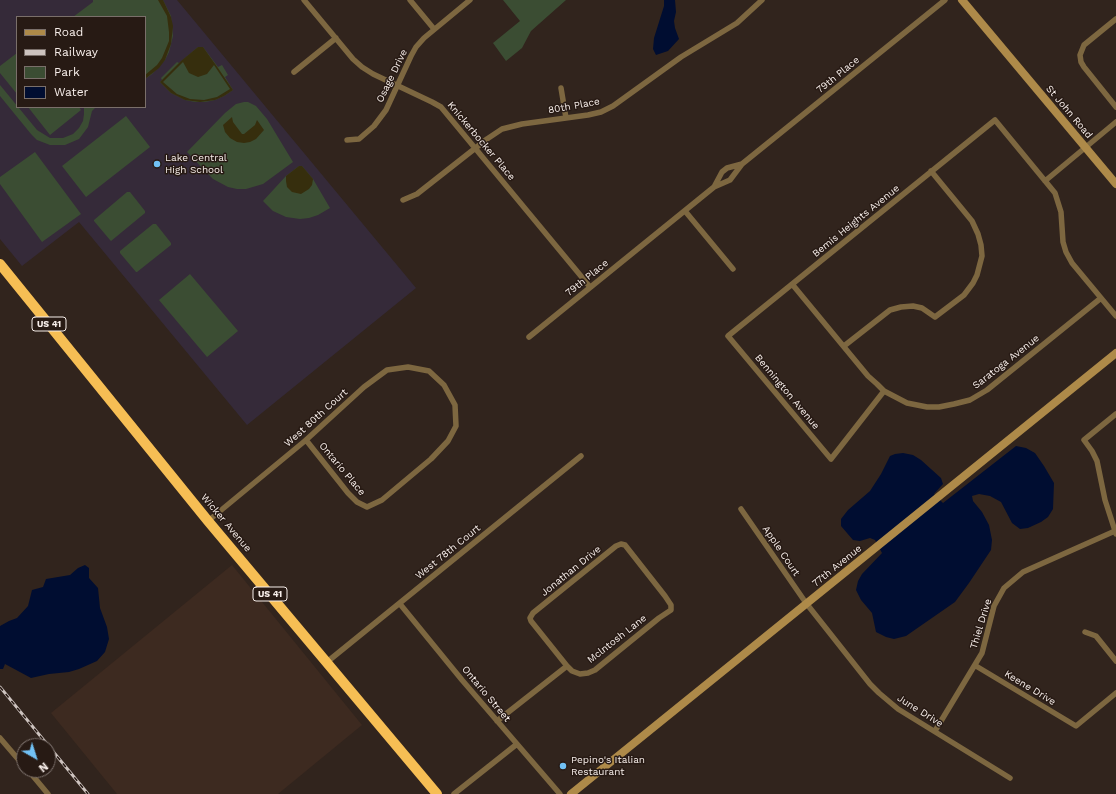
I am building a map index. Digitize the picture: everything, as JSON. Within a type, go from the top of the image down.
[{"type":"highway","name":"Wicker Avenue","points":[[0,264],[208,521],[437,794]]},
{"type":"street","name":"Knickerbocker Place","points":[[304,0],[353,59],[362,67],[373,74],[441,107],[590,287]]},
{"type":"street","points":[[410,0],[434,29]]},
{"type":"street","name":"Osage Drive","points":[[347,140],[358,139],[374,126],[386,110],[414,52],[424,38],[470,0]]},
{"type":"street","name":"80th Place","points":[[403,200],[417,194],[475,148],[502,129],[522,124],[601,112],[613,106],[681,57],[737,23],[762,0]]},
{"type":"street","name":"79th Place","points":[[529,337],[714,187],[730,180],[742,164],[945,0]]},
{"type":"street","name":"St John Road","points":[[962,0],[1116,184]]},
{"type":"street","points":[[1116,19],[1084,45],[1080,55],[1080,62],[1116,107]]},
{"type":"street","points":[[294,72],[336,38]]},
{"type":"street","points":[[561,88],[566,118]]},
{"type":"street","name":"Bemis Heights Avenue","points":[[728,336],[995,120],[1045,181]]},
{"type":"street","points":[[1116,122],[1045,181],[1055,193],[1059,203],[1063,242],[1066,252],[1072,263],[1116,316]]},
{"type":"street","name":"79th Place","points":[[714,187],[722,172],[728,168],[742,164]]},
{"type":"street","points":[[844,346],[890,310],[914,306],[922,308],[936,317],[964,295],[977,275],[982,256],[978,234],[972,221],[931,171]]},
{"type":"street","points":[[685,211],[733,270]]},
{"type":"street","name":"Saratoga Avenue","points":[[792,284],[868,376],[884,391],[906,403],[927,407],[946,406],[970,400],[987,390],[1101,298]]},
{"type":"street","name":"Bennington Avenue","points":[[728,336],[831,459],[884,391]]},
{"type":"street","name":"77th Avenue","points":[[571,794],[1116,353]]},
{"type":"street","name":"West 80th Court","points":[[208,521],[306,440],[364,387],[387,370],[408,367],[429,371],[444,385],[455,405],[456,426],[448,441],[431,459],[382,500],[367,507]]},
{"type":"street","points":[[1115,532],[1105,500],[1097,461],[1084,440],[1116,414]]},
{"type":"street","name":"Ontario Place","points":[[306,440],[348,493],[357,502],[367,507]]},
{"type":"street","name":"West 78th Court","points":[[327,662],[581,456]]},
{"type":"street","name":"Apple Court","points":[[741,509],[806,604]]},
{"type":"street","name":"Thiel Drive","points":[[935,731],[976,666],[982,653],[994,606],[1004,588],[1023,572],[1044,561],[1115,532]]},
{"type":"street","name":"Jonathan Drive","points":[[567,666],[530,618],[534,613],[616,546],[621,544],[625,545]]},
{"type":"street","name":"Mclntosh Lane","points":[[567,666],[572,671],[580,674],[588,673],[594,670],[671,610],[671,605],[665,596],[625,545]]},
{"type":"street","name":"Ontario Street","points":[[400,604],[560,794]]},
{"type":"street","name":"June Drive","points":[[806,604],[870,684],[879,693],[898,709],[1010,778]]},
{"type":"street","points":[[1085,632],[1096,636],[1116,660]]},
{"type":"street","points":[[497,721],[567,666]]},
{"type":"street","name":"Keene Drive","points":[[976,666],[1076,726],[1116,693]]},
{"type":"street","points":[[0,738],[16,757]]},
{"type":"street","points":[[454,794],[517,744]]},
{"type":"street","points":[[35,778],[48,794]]},
{"type":"shaded area","name":"Lake Central High School","points":[[0,0],[177,0],[416,288],[247,425],[79,222],[22,266],[0,239]]},
{"type":"shaded area","points":[[232,565],[362,725],[278,794],[117,794],[51,713]]},
{"type":"green space","points":[[93,0],[163,0],[171,16],[173,36],[169,52],[165,60],[152,74],[146,78],[146,16],[74,16],[93,2]]},
{"type":"green space","points":[[503,0],[566,0],[531,31],[522,48],[506,61],[493,43],[520,21]]},
{"type":"green space","points":[[198,47],[203,47],[218,67],[222,65],[228,75],[225,77],[233,90],[215,100],[195,102],[185,100],[171,93],[160,82],[162,80],[161,78],[177,62],[179,63]]},
{"type":"green space","points":[[16,54],[16,93],[0,73],[0,66]]},
{"type":"green space","points":[[0,85],[16,104],[16,108],[19,108],[37,130],[50,138],[63,138],[73,134],[83,121],[84,108],[95,108],[92,111],[88,127],[79,139],[65,145],[50,145],[37,140],[0,96]]},
{"type":"green space","points":[[248,102],[256,106],[267,119],[293,162],[263,184],[246,189],[237,189],[228,187],[213,179],[187,152],[225,113],[236,104]]},
{"type":"green space","points":[[29,108],[80,108],[81,110],[50,135]]},
{"type":"green space","points":[[126,116],[150,147],[86,197],[62,166]]},
{"type":"green space","points":[[35,152],[81,214],[42,242],[0,184],[0,177]]},
{"type":"green space","points":[[299,166],[302,166],[313,179],[330,208],[318,215],[300,219],[286,217],[273,211],[263,201],[286,176]]},
{"type":"green space","points":[[127,192],[130,192],[145,213],[111,241],[94,220]]},
{"type":"green space","points":[[153,224],[156,224],[171,245],[136,272],[120,253],[120,251]]},
{"type":"green space","points":[[190,274],[238,331],[207,357],[159,300]]},
{"type":"sand","points":[[158,0],[163,0],[171,17],[173,26],[171,44],[165,60],[159,68],[146,78],[146,74],[157,65],[162,58],[169,41],[167,16]]},
{"type":"sand","points":[[198,47],[203,47],[233,90],[215,100],[200,102],[185,100],[171,93],[160,82],[181,61]],"holes":[[[183,62],[189,73],[198,77],[207,74],[214,65],[230,89],[217,97],[204,100],[190,99],[177,94],[163,82]]]},
{"type":"sand","points":[[232,117],[233,122],[242,134],[255,125],[257,120],[264,130],[256,139],[250,142],[237,142],[230,138],[225,132],[223,125]]},
{"type":"sand","points":[[299,166],[302,166],[313,179],[312,185],[309,189],[301,194],[292,192],[287,187],[286,181],[286,176]]},
{"type":"water","points":[[664,0],[675,0],[676,12],[674,21],[679,39],[668,51],[656,55],[653,49],[654,38],[664,6]]},
{"type":"water","points":[[1016,446],[1026,448],[1035,453],[1054,483],[1053,509],[1048,517],[1028,528],[1020,529],[1012,523],[1001,502],[990,496],[979,494],[972,496],[973,501],[982,512],[989,525],[992,540],[991,550],[969,583],[955,602],[906,636],[894,639],[876,632],[872,613],[861,600],[856,590],[858,581],[862,574],[882,553],[875,540],[870,538],[860,541],[853,540],[841,526],[841,519],[848,510],[870,491],[890,456],[903,453],[913,455],[921,460],[941,478],[943,484],[934,494],[943,503]]},
{"type":"water","points":[[85,565],[89,568],[89,578],[98,588],[100,608],[107,627],[109,639],[105,652],[97,661],[69,672],[31,678],[5,664],[3,669],[0,669],[0,626],[17,618],[28,606],[32,590],[43,587],[46,579],[70,575],[78,568]]},
{"type":"railway","points":[[0,687],[88,794]]},
{"type":"place","name":"Lake Central High School","points":[[157,164]]},
{"type":"place","name":"Pepino's Italian Restaurant","points":[[563,766]]}]
